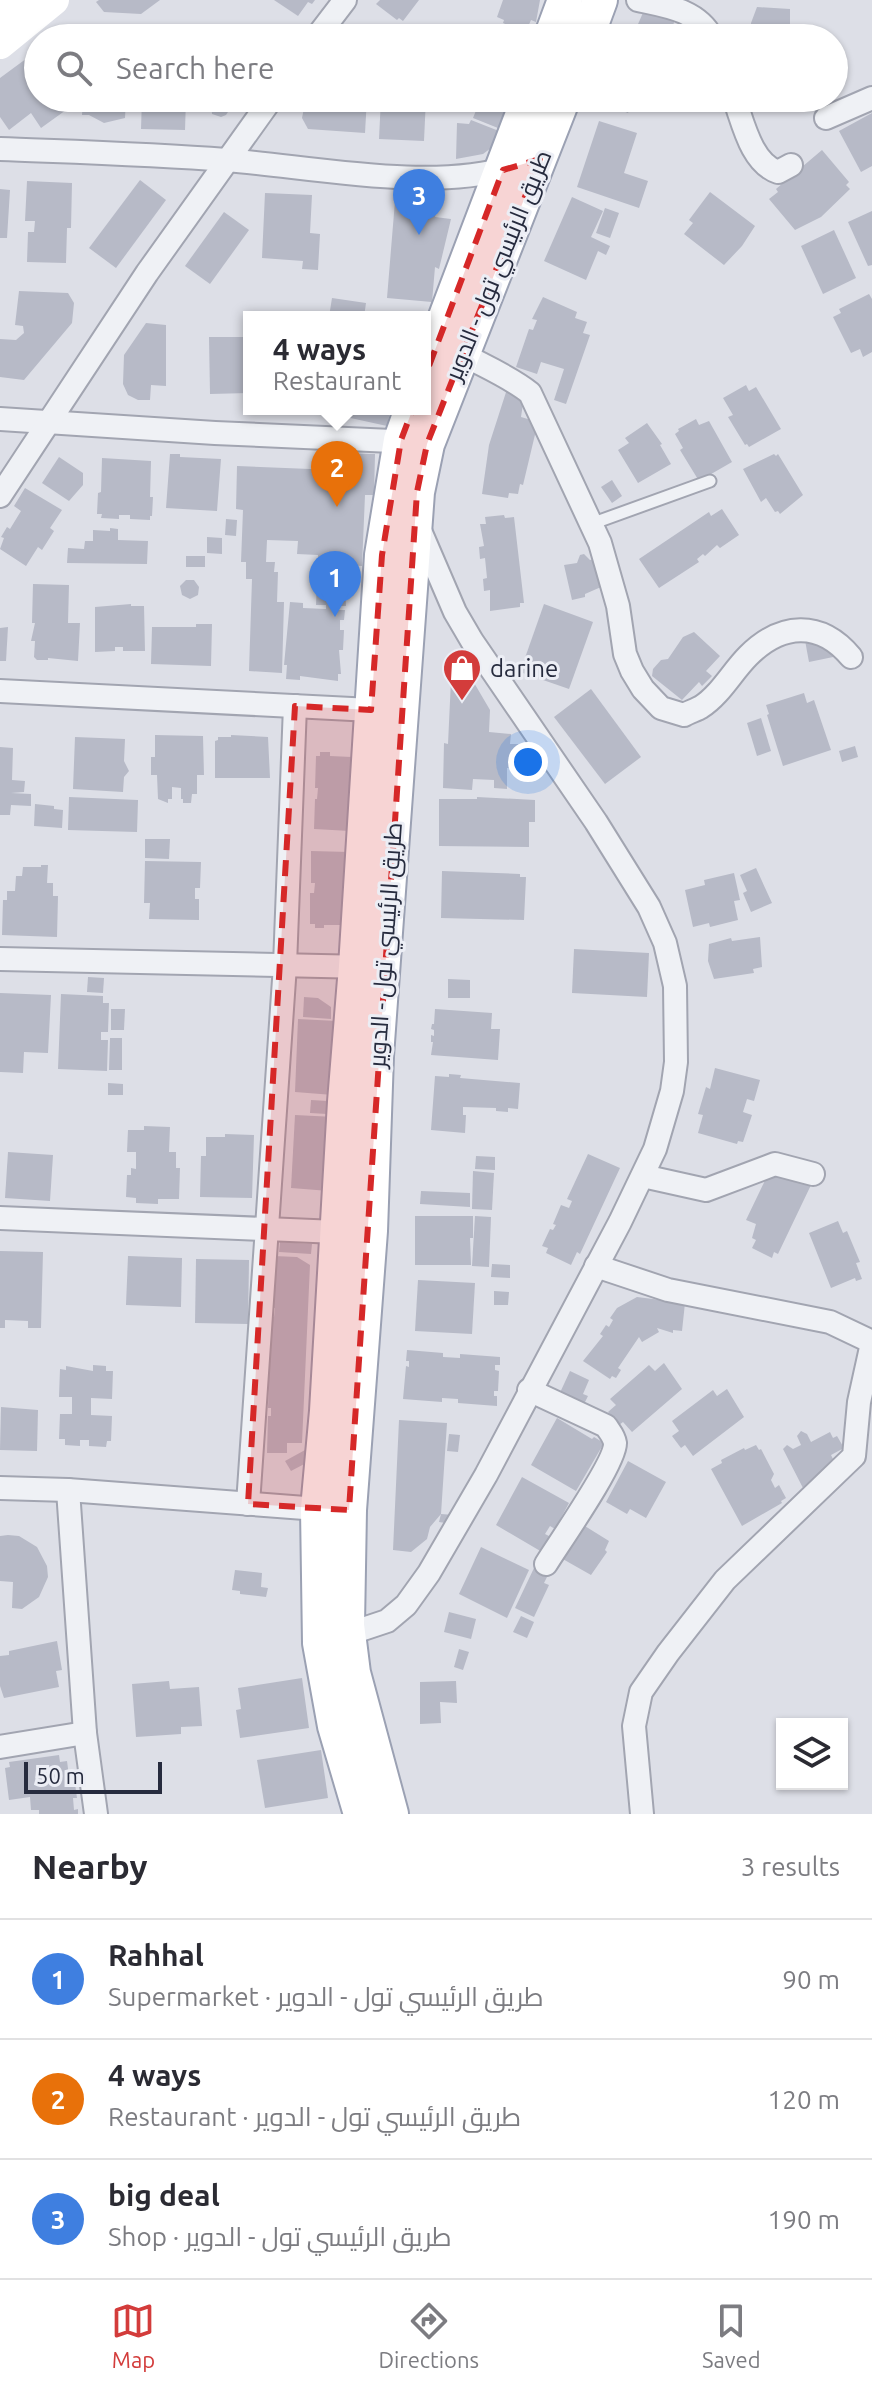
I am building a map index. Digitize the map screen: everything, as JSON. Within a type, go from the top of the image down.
[{"type":"main road","points":[[556,24],[565,0]]},
{"type":"main road","points":[[591,24],[600,0]]},
{"type":"main road","name":"طريق الرئيسي تول - الدوير","points":[[431,356],[524,112]]},
{"type":"main road","name":"طريق الرئيسي تول - الدوير","points":[[431,403],[462,354],[558,112]]},
{"type":"main road","name":"طريق الرئيسي تول - الدوير","points":[[391,1814],[353,1673],[333,1510],[327,1411],[337,1232],[370,967],[415,518],[413,431]]},
{"type":"main road","name":"طريق الرئيسي تول - الدوير","points":[[361,1814],[335,1726],[320,1643],[333,1510],[369,1247],[376,1056],[370,967],[371,710],[382,555],[413,431]]},
{"type":"street","points":[[0,13],[16,0]]},
{"type":"street","points":[[25,24],[54,0]]},
{"type":"street","points":[[327,24],[345,0]]},
{"type":"street","points":[[638,0],[676,8],[699,24]]},
{"type":"street","points":[[0,44],[24,24]]},
{"type":"street","points":[[848,108],[872,98]]},
{"type":"street","points":[[0,496],[47,421],[262,112]]},
{"type":"street","points":[[740,112],[763,163],[778,172],[791,165]]},
{"type":"street","points":[[826,118],[840,112]]},
{"type":"street","points":[[0,149],[226,160],[404,177],[448,178],[503,170],[540,159]]},
{"type":"street","points":[[462,354],[516,382],[530,393],[591,524],[614,589],[625,654],[643,689],[661,708],[684,715],[701,707],[756,649],[789,631],[812,629],[840,644],[851,657]]},
{"type":"street","points":[[0,419],[215,433],[413,431]]},
{"type":"street","points":[[348,1634],[387,1621],[406,1605],[429,1573],[486,1475],[643,1176],[665,1118],[676,1062],[675,986],[665,943],[649,907],[624,865],[472,641],[455,612],[415,518]]},
{"type":"street","points":[[0,691],[371,710]]},
{"type":"street","points":[[248,1504],[285,965],[295,706]]},
{"type":"street","points":[[0,959],[370,967]]},
{"type":"street","points":[[643,1176],[706,1190],[775,1164],[813,1174]]},
{"type":"street","points":[[0,1218],[337,1232]]},
{"type":"street","points":[[596,1266],[668,1290],[830,1322],[872,1343],[859,1402],[854,1456],[725,1580],[641,1692],[634,1726],[642,1814]]},
{"type":"street","points":[[529,1390],[606,1426],[614,1437],[615,1445],[606,1467],[546,1564]]},
{"type":"street","points":[[0,1488],[68,1490],[333,1510]]},
{"type":"street","points":[[68,1490],[85,1733],[96,1814]]},
{"type":"street","points":[[0,1747],[85,1733]]},
{"type":"lane","points":[[591,524],[710,481]]},
{"type":"highlighted area","points":[[540,159],[427,444],[417,492],[349,1510],[248,1504],[295,706],[371,710],[382,555],[401,440],[503,170]]},
{"type":"building","points":[[160,0],[141,14],[104,12],[96,2]]},
{"type":"building","points":[[274,0],[315,0],[312,4],[308,2],[298,16]]},
{"type":"building","points":[[380,0],[419,0],[403,21],[376,4]]},
{"type":"building","points":[[503,0],[540,0],[536,22],[505,24],[497,17]]},
{"type":"building","points":[[757,7],[790,9],[790,24],[751,23]]},
{"type":"building","points":[[645,8],[675,20],[673,24],[638,24]]},
{"type":"building","points":[[24,60],[24,112],[63,112],[41,128],[31,113],[9,130],[0,117],[0,78]]},
{"type":"building","points":[[82,112],[125,112],[125,118],[104,123],[82,115]]},
{"type":"building","points":[[142,112],[186,112],[185,130],[141,129]]},
{"type":"building","points":[[212,112],[228,112],[221,117]]},
{"type":"building","points":[[303,112],[366,112],[365,133],[308,129],[302,118]]},
{"type":"building","points":[[380,112],[425,112],[424,141],[379,139]]},
{"type":"building","points":[[475,112],[510,112],[503,130],[473,118]]},
{"type":"building","points":[[872,113],[872,166],[861,172],[839,131]]},
{"type":"building","points":[[471,120],[504,133],[499,142],[483,154],[456,159],[457,123],[469,124]]},
{"type":"building","points":[[599,121],[637,133],[624,173],[648,181],[639,208],[577,187]]},
{"type":"building","points":[[822,150],[849,182],[846,185],[850,189],[821,217],[795,230],[769,199],[778,192],[776,189]]},
{"type":"building","points":[[140,180],[166,200],[116,268],[89,248]]},
{"type":"building","points":[[27,181],[72,183],[66,263],[27,262],[28,232],[34,232],[35,221],[25,221]]},
{"type":"building","points":[[0,189],[10,190],[7,238],[0,238]]},
{"type":"building","points":[[710,192],[755,226],[724,265],[684,234],[693,223],[689,220]]},
{"type":"building","points":[[265,193],[312,195],[310,233],[320,234],[318,270],[302,269],[303,261],[262,258]]},
{"type":"building","points":[[572,197],[603,211],[591,237],[610,246],[606,255],[598,251],[586,280],[544,261]]},
{"type":"building","points":[[395,201],[425,204],[436,213],[435,217],[451,219],[439,269],[435,267],[432,302],[387,298]]},
{"type":"building","points":[[605,208],[619,213],[610,238],[596,233]]},
{"type":"building","points":[[872,211],[872,265],[868,266],[848,222]]},
{"type":"building","points":[[224,212],[249,230],[210,284],[185,266]]},
{"type":"building","points":[[834,230],[856,278],[823,294],[801,246]]},
{"type":"building","points":[[19,291],[68,293],[74,303],[72,323],[24,380],[0,377],[0,339],[16,340],[24,333],[23,326],[15,325]]},
{"type":"building","points":[[869,294],[872,299],[872,352],[863,357],[860,349],[851,353],[833,317],[841,313],[839,309]]},
{"type":"building","points":[[543,297],[577,312],[575,318],[587,322],[583,333],[590,335],[566,404],[554,400],[564,369],[541,362],[537,374],[516,367],[529,329],[533,330],[537,320],[532,319]]},
{"type":"building","points":[[332,298],[366,303],[365,311],[330,311]]},
{"type":"building","points":[[146,323],[166,325],[166,386],[151,385],[150,400],[138,400],[128,395],[123,384],[124,355]]},
{"type":"building","points":[[209,337],[243,337],[243,393],[210,394]]},
{"type":"building","points":[[746,385],[749,391],[756,387],[781,429],[749,447],[728,417],[733,415],[723,398]]},
{"type":"building","points":[[508,386],[525,390],[521,417],[538,422],[523,485],[520,484],[518,494],[509,493],[508,498],[482,494],[489,445]]},
{"type":"building","points":[[346,415],[389,415],[387,426]]},
{"type":"building","points":[[696,419],[699,425],[709,421],[732,462],[699,481],[680,450],[683,448],[675,434]]},
{"type":"building","points":[[647,423],[671,464],[638,483],[618,450],[629,443],[625,438]]},
{"type":"building","points":[[335,453],[375,454],[374,495],[365,495],[362,566],[344,565],[346,606],[338,606],[338,610],[345,610],[344,620],[340,620],[340,630],[344,630],[343,650],[339,650],[341,674],[338,674],[338,681],[300,676],[300,680],[286,679],[287,665],[284,665],[290,602],[303,603],[303,608],[326,609],[326,605],[316,605],[318,555],[297,554],[298,541],[267,540],[266,562],[275,562],[274,572],[278,572],[277,602],[284,602],[282,673],[249,671],[252,579],[246,579],[246,562],[241,562],[243,510],[236,509],[237,466],[335,470]]},
{"type":"building","points":[[170,454],[221,459],[217,511],[166,508]]},
{"type":"building","points":[[778,454],[803,495],[780,514],[775,512],[766,498],[761,502],[743,469]]},
{"type":"building","points":[[59,457],[83,473],[83,485],[69,501],[42,483]]},
{"type":"building","points":[[102,458],[151,461],[150,497],[153,497],[150,520],[130,519],[130,515],[119,515],[119,519],[101,518],[102,514],[97,514]]},
{"type":"building","points":[[612,480],[622,496],[612,503],[601,487]]},
{"type":"building","points":[[25,488],[62,510],[50,528],[54,531],[42,550],[38,547],[26,566],[0,549],[4,538],[1,537],[21,511],[14,506]]},
{"type":"building","points":[[722,509],[739,535],[720,548],[717,545],[705,556],[703,554],[697,559],[699,562],[659,588],[639,559],[709,512],[711,516]]},
{"type":"building","points":[[504,515],[505,518],[514,517],[524,603],[520,603],[520,607],[490,611],[490,590],[484,591],[483,579],[487,578],[485,558],[480,559],[479,547],[484,546],[480,524],[486,524],[485,517]]},
{"type":"building","points":[[226,519],[237,520],[236,536],[225,535]]},
{"type":"building","points":[[110,528],[118,529],[118,540],[148,541],[147,564],[67,563],[68,548],[84,549],[85,541],[93,541],[93,530],[110,531]]},
{"type":"building","points":[[207,537],[222,538],[222,554],[207,553]]},
{"type":"building","points":[[584,554],[590,560],[595,559],[601,587],[585,594],[585,597],[572,600],[564,565],[577,563],[580,555]]},
{"type":"building","points":[[186,556],[205,556],[205,567],[186,567]]},
{"type":"building","points":[[186,580],[194,580],[199,587],[198,595],[190,599],[182,595],[180,586]]},
{"type":"building","points":[[33,584],[69,585],[68,623],[80,623],[78,661],[37,660],[34,657],[35,641],[31,641],[35,623],[32,623]]},
{"type":"building","points":[[544,604],[593,622],[569,689],[520,672]]},
{"type":"building","points":[[144,606],[145,651],[123,651],[123,647],[115,647],[115,651],[95,652],[95,607]]},
{"type":"building","points":[[196,624],[212,624],[211,666],[151,664],[152,627],[196,627]]},
{"type":"building","points":[[8,627],[6,661],[0,661],[0,628]]},
{"type":"building","points":[[694,632],[720,656],[706,671],[712,676],[702,686],[699,682],[682,700],[652,676],[653,669],[661,660],[668,659],[683,637]]},
{"type":"building","points":[[804,635],[838,656],[809,662]]},
{"type":"building","points":[[451,680],[473,681],[490,710],[489,732],[511,734],[510,744],[518,744],[517,768],[507,768],[507,789],[494,788],[494,780],[473,779],[472,790],[443,788]]},
{"type":"building","points":[[591,689],[641,757],[605,784],[554,717]]},
{"type":"building","points":[[804,693],[807,703],[814,700],[831,750],[783,766],[766,705]]},
{"type":"building","points":[[761,718],[771,751],[757,756],[747,723]]},
{"type":"building","points":[[155,735],[203,736],[204,775],[197,775],[197,794],[192,794],[191,803],[183,803],[181,788],[172,787],[172,799],[168,799],[168,803],[158,799],[157,775],[151,775]]},
{"type":"building","points":[[75,737],[125,739],[124,761],[129,771],[124,777],[123,792],[73,789]]},
{"type":"building","points":[[218,737],[268,737],[270,778],[215,778],[215,741]]},
{"type":"building","points":[[855,746],[858,757],[842,762],[839,751]]},
{"type":"building","points":[[0,747],[13,748],[12,780],[25,781],[24,792],[11,793],[31,794],[31,806],[11,805],[10,815],[0,815]]},
{"type":"building","points":[[320,752],[330,752],[330,756],[352,757],[350,831],[314,829],[318,788],[315,788],[316,756],[320,756]]},
{"type":"building","points":[[69,797],[138,800],[137,832],[68,830]]},
{"type":"building","points":[[439,799],[535,800],[535,822],[529,822],[529,847],[439,846]]},
{"type":"building","points":[[35,804],[63,810],[62,828],[34,826]]},
{"type":"building","points":[[145,839],[170,839],[169,859],[145,858]]},
{"type":"building","points":[[311,851],[350,852],[348,925],[315,928],[315,924],[310,924],[310,893],[314,893],[315,883],[311,883]]},
{"type":"building","points":[[145,861],[201,862],[200,888],[195,888],[195,899],[199,899],[199,920],[149,919],[150,903],[144,903]]},
{"type":"building","points":[[48,865],[47,883],[53,883],[53,896],[58,896],[57,937],[2,935],[3,900],[7,900],[7,891],[15,891],[16,876],[22,876],[23,867]]},
{"type":"building","points":[[756,868],[772,903],[751,912],[740,875]]},
{"type":"building","points":[[442,871],[520,874],[520,877],[526,877],[524,920],[441,918]]},
{"type":"building","points":[[734,873],[740,900],[734,901],[738,920],[710,927],[709,923],[693,927],[685,890],[705,885],[704,880]]},
{"type":"building","points":[[760,937],[762,967],[753,969],[754,973],[714,979],[708,961],[709,944],[731,938],[732,941]]},
{"type":"building","points":[[574,949],[649,953],[647,997],[572,993]]},
{"type":"building","points":[[88,977],[104,978],[103,993],[87,992]]},
{"type":"building","points":[[448,979],[470,980],[470,998],[448,998]]},
{"type":"building","points":[[0,993],[51,995],[48,1053],[24,1052],[23,1073],[0,1072]]},
{"type":"building","points":[[61,994],[103,996],[103,1003],[109,1003],[108,1032],[101,1032],[101,1040],[108,1040],[107,1071],[58,1069]]},
{"type":"building","points":[[304,997],[318,998],[331,1007],[331,1019],[303,1017]]},
{"type":"building","points":[[111,1009],[125,1009],[124,1030],[111,1030]]},
{"type":"building","points":[[435,1009],[492,1013],[491,1029],[500,1029],[498,1060],[431,1055]]},
{"type":"building","points":[[298,1019],[337,1021],[333,1095],[295,1092]]},
{"type":"building","points":[[110,1038],[122,1038],[122,1070],[109,1070]]},
{"type":"building","points":[[715,1068],[760,1080],[754,1101],[747,1099],[743,1112],[752,1115],[743,1142],[738,1141],[737,1144],[698,1133],[703,1115],[698,1114],[706,1087],[710,1089]]},
{"type":"building","points":[[449,1074],[461,1075],[460,1078],[520,1083],[518,1109],[508,1108],[508,1112],[496,1111],[496,1108],[463,1107],[465,1133],[431,1130],[435,1076],[449,1077]]},
{"type":"building","points":[[108,1083],[123,1084],[123,1095],[108,1095]]},
{"type":"building","points":[[311,1100],[328,1101],[327,1114],[310,1113]]},
{"type":"building","points":[[295,1115],[335,1117],[329,1191],[291,1188]]},
{"type":"building","points":[[144,1126],[170,1127],[169,1152],[176,1152],[176,1168],[180,1168],[179,1199],[158,1199],[158,1204],[136,1203],[136,1198],[126,1197],[127,1175],[131,1175],[131,1168],[136,1169],[136,1152],[127,1152],[128,1130],[144,1130]]},
{"type":"building","points":[[225,1134],[254,1135],[252,1198],[200,1197],[201,1156],[206,1156],[206,1137],[225,1137]]},
{"type":"building","points":[[8,1152],[53,1155],[50,1201],[5,1198]]},
{"type":"building","points":[[588,1154],[620,1168],[580,1254],[577,1252],[571,1265],[546,1253],[548,1248],[542,1246],[550,1229],[553,1230],[556,1225],[553,1224],[561,1205],[569,1208],[572,1201],[567,1199]]},
{"type":"building","points":[[476,1156],[495,1157],[495,1170],[475,1169]]},
{"type":"building","points":[[770,1170],[811,1185],[778,1254],[774,1252],[772,1258],[752,1248],[756,1240],[752,1238],[756,1224],[746,1220]]},
{"type":"building","points":[[473,1171],[494,1173],[492,1210],[472,1209]]},
{"type":"building","points":[[421,1191],[470,1193],[470,1207],[420,1204]]},
{"type":"building","points":[[415,1216],[473,1216],[471,1265],[415,1265]]},
{"type":"building","points":[[475,1216],[491,1217],[489,1267],[472,1266]]},
{"type":"building","points":[[838,1221],[843,1233],[847,1231],[860,1262],[856,1263],[862,1279],[856,1281],[855,1278],[831,1288],[809,1233]]},
{"type":"building","points":[[280,1242],[312,1244],[311,1254],[279,1252]]},
{"type":"building","points":[[0,1251],[43,1252],[41,1328],[28,1328],[28,1321],[5,1320],[5,1328],[0,1328]]},
{"type":"building","points":[[128,1256],[182,1258],[181,1307],[126,1305]]},
{"type":"building","points":[[274,1256],[297,1257],[310,1265],[302,1443],[287,1443],[287,1453],[267,1453],[268,1416],[271,1416],[271,1408],[268,1408],[271,1317],[274,1317],[275,1308],[272,1308]]},
{"type":"building","points":[[196,1259],[249,1260],[248,1324],[195,1323]]},
{"type":"building","points":[[492,1264],[510,1265],[510,1278],[491,1277]]},
{"type":"building","points":[[418,1280],[475,1283],[472,1334],[415,1331]]},
{"type":"building","points":[[494,1291],[509,1292],[508,1305],[494,1305]]},
{"type":"building","points":[[637,1297],[685,1303],[682,1331],[673,1330],[673,1333],[657,1328],[659,1332],[642,1342],[639,1337],[618,1368],[621,1370],[616,1378],[612,1376],[610,1379],[583,1361],[603,1336],[600,1334],[606,1325],[609,1327],[613,1320],[610,1318],[617,1308]]},
{"type":"building","points":[[407,1350],[443,1353],[443,1357],[460,1358],[460,1354],[500,1357],[500,1365],[495,1365],[495,1370],[499,1371],[498,1391],[494,1391],[497,1406],[458,1403],[458,1399],[442,1398],[442,1402],[403,1399],[406,1366],[409,1367]]},
{"type":"building","points":[[664,1363],[682,1389],[632,1432],[623,1422],[619,1425],[608,1412],[616,1405],[610,1399],[649,1365],[655,1371]]},
{"type":"building","points":[[93,1365],[106,1366],[106,1371],[113,1371],[112,1399],[91,1398],[91,1415],[112,1416],[111,1441],[107,1441],[106,1447],[89,1446],[89,1440],[80,1440],[80,1446],[65,1445],[65,1439],[59,1439],[60,1414],[72,1414],[72,1397],[59,1397],[60,1369],[66,1370],[66,1366],[93,1371]]},
{"type":"building","points":[[570,1371],[589,1380],[583,1394],[588,1396],[581,1410],[558,1397]]},
{"type":"building","points":[[727,1389],[744,1417],[693,1456],[685,1445],[681,1448],[672,1436],[679,1431],[672,1421],[713,1390],[717,1396]]},
{"type":"building","points":[[1,1407],[38,1410],[37,1451],[0,1450]]},
{"type":"building","points":[[557,1418],[604,1443],[576,1491],[531,1465]]},
{"type":"building","points":[[399,1420],[447,1423],[441,1514],[430,1527],[427,1539],[411,1552],[393,1550]]},
{"type":"building","points":[[801,1431],[807,1434],[811,1442],[830,1432],[833,1438],[837,1436],[844,1448],[831,1455],[838,1469],[803,1488],[783,1449],[787,1445],[793,1449],[801,1445],[797,1436]]},
{"type":"building","points":[[449,1434],[460,1435],[458,1452],[447,1451]]},
{"type":"building","points":[[756,1445],[774,1474],[771,1480],[775,1488],[779,1485],[786,1498],[742,1526],[711,1469],[722,1463],[721,1460]]},
{"type":"building","points":[[305,1450],[310,1461],[291,1471],[285,1461]]},
{"type":"building","points":[[628,1461],[666,1482],[646,1518],[630,1509],[627,1514],[606,1502]]},
{"type":"building","points":[[522,1477],[569,1503],[555,1529],[550,1526],[545,1534],[551,1537],[542,1552],[496,1525]]},
{"type":"building","points":[[441,1514],[454,1515],[452,1524],[439,1522]]},
{"type":"building","points":[[580,1523],[609,1541],[607,1552],[591,1575],[561,1558]]},
{"type":"building","points":[[0,1536],[19,1536],[37,1547],[47,1566],[48,1577],[39,1597],[22,1609],[12,1608],[13,1582],[0,1581]]},
{"type":"building","points":[[481,1547],[529,1570],[507,1618],[459,1594]]},
{"type":"building","points":[[534,1568],[548,1575],[544,1583],[549,1585],[534,1617],[515,1608]]},
{"type":"building","points":[[235,1570],[262,1573],[261,1587],[268,1588],[266,1597],[232,1590]]},
{"type":"building","points":[[449,1612],[476,1619],[471,1639],[444,1632]]},
{"type":"building","points":[[521,1616],[534,1622],[527,1638],[513,1632]]},
{"type":"building","points":[[57,1641],[62,1670],[56,1671],[59,1687],[4,1698],[0,1686],[0,1656],[9,1655],[9,1651]]},
{"type":"building","points":[[459,1649],[469,1652],[463,1670],[454,1667]]},
{"type":"building","points":[[302,1678],[309,1728],[240,1738],[236,1710],[241,1709],[238,1688]]},
{"type":"building","points":[[169,1681],[170,1689],[199,1687],[202,1726],[181,1727],[181,1734],[136,1737],[132,1684]]},
{"type":"building","points":[[456,1681],[457,1703],[440,1702],[441,1723],[420,1724],[420,1682]]},
{"type":"building","points":[[321,1750],[328,1798],[265,1808],[257,1760]]},
{"type":"building","points":[[59,1755],[60,1762],[67,1761],[69,1776],[74,1776],[77,1798],[73,1798],[74,1810],[78,1809],[78,1814],[39,1814],[39,1810],[31,1810],[30,1797],[9,1800],[5,1768],[10,1767],[9,1762]]},
{"type":"place","name":"big deal","points":[[419,235]]},
{"type":"place","name":"4 ways","points":[[337,507]]},
{"type":"place","name":"Rahhal","points":[[335,617]]},
{"type":"place","name":"darine","points":[[462,702]]}]
